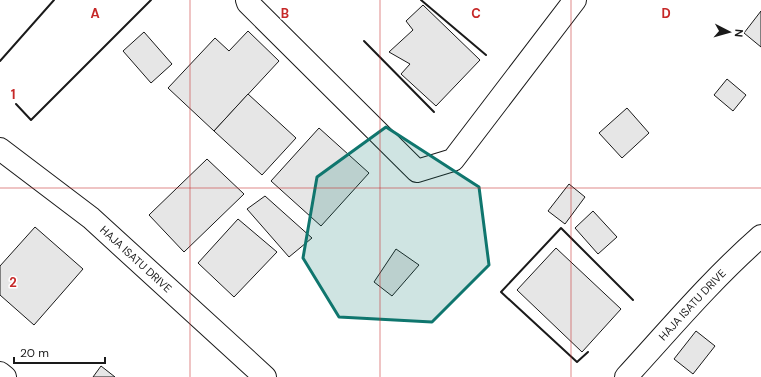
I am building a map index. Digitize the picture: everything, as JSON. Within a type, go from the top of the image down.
[{"type":"street","points":[[247,0],[248,3],[417,171],[453,160],[575,0]]},
{"type":"street","name":"HAJA ISATU DRIVE","points":[[0,149],[91,218],[265,377]]},
{"type":"street","name":"HAJA ISATU DRIVE","points":[[626,377],[700,294],[742,252],[761,236]]},
{"type":"street","points":[[0,373],[5,377]]},
{"type":"highlighted area","points":[[386,127],[479,187],[489,265],[432,322],[339,317],[303,258],[317,177]]},
{"type":"building","points":[[423,5],[480,60],[436,106],[401,74],[410,64],[389,52],[413,30],[406,21]]},
{"type":"building","points":[[761,11],[761,47],[744,33]]},
{"type":"building","points":[[248,31],[279,61],[214,131],[168,88],[215,38],[229,51]]},
{"type":"building","points":[[144,32],[172,64],[151,83],[123,51]]},
{"type":"building","points":[[727,79],[746,95],[733,111],[714,95]]},
{"type":"building","points":[[248,94],[296,138],[262,175],[214,131]]},
{"type":"building","points":[[627,108],[649,133],[622,158],[599,133]]},
{"type":"building","points":[[319,128],[369,173],[321,226],[271,181]]},
{"type":"building","points":[[207,159],[244,194],[184,252],[149,215]]},
{"type":"building","points":[[569,184],[585,197],[565,224],[548,211]]},
{"type":"building","points":[[265,196],[312,238],[289,257],[247,209]]},
{"type":"building","points":[[593,211],[617,237],[598,254],[575,228]]},
{"type":"building","points":[[238,219],[277,252],[234,297],[198,263]]},
{"type":"building","points":[[35,227],[83,269],[34,325],[0,295],[0,266]]},
{"type":"building","points":[[556,248],[621,309],[582,352],[517,290]]},
{"type":"building","points":[[396,249],[419,265],[392,296],[374,282]]},
{"type":"building","points":[[696,331],[715,346],[693,374],[674,359]]},
{"type":"building","points":[[101,366],[115,377],[93,377]]},
{"type":"wall","points":[[0,61],[54,0]]},
{"type":"wall","points":[[16,104],[31,120],[151,0]]},
{"type":"wall","points":[[421,0],[486,55]]},
{"type":"wall","points":[[364,41],[434,112]]},
{"type":"wall","points":[[588,352],[577,362],[501,292],[561,228],[633,300]]}]
